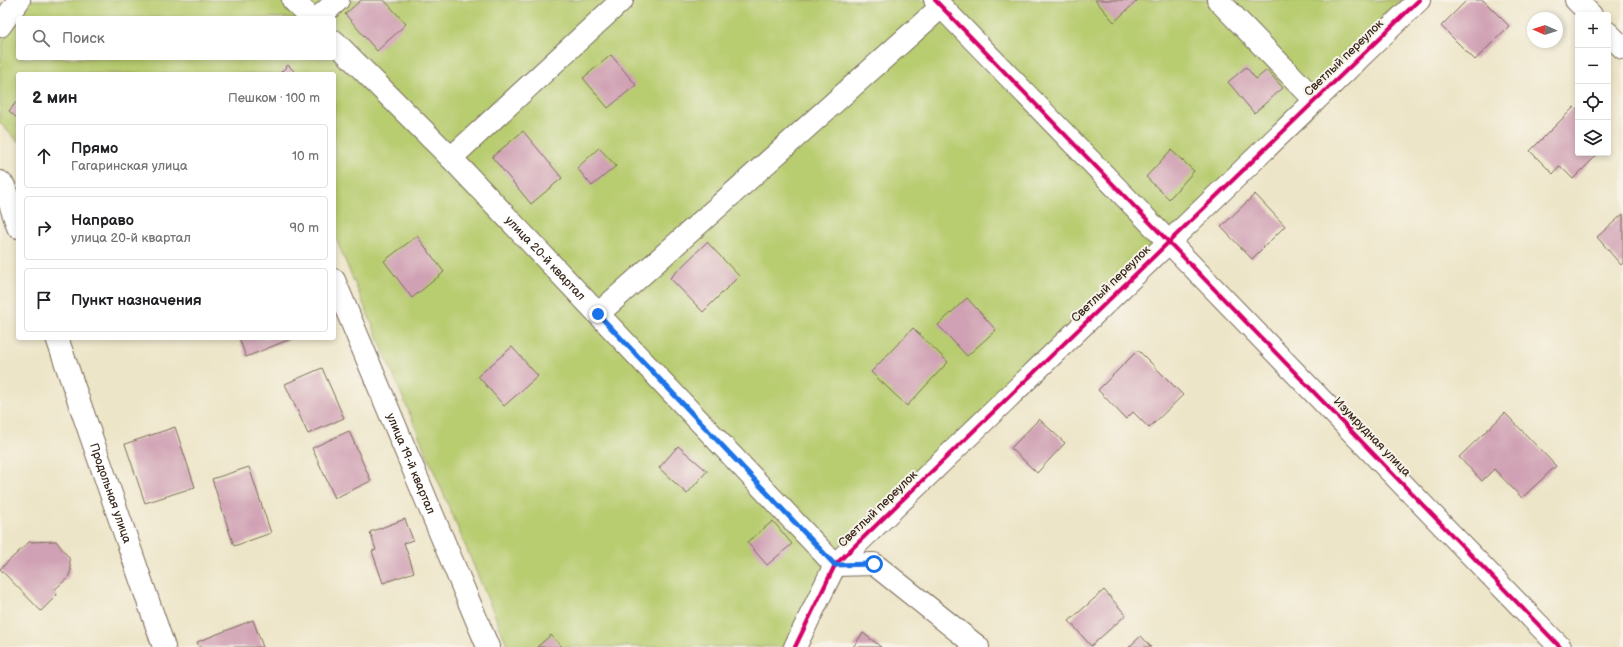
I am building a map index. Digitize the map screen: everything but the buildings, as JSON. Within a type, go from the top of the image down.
[{"type":"street","points":[[0,26],[19,0]]},
{"type":"street","points":[[293,0],[309,16]]},
{"type":"street","points":[[320,16],[338,0]]},
{"type":"street","points":[[451,158],[622,0]]},
{"type":"street","points":[[1218,0],[1315,100]]},
{"type":"street","name":"Светлый переулок","points":[[795,647],[835,565],[1419,0]]},
{"type":"street","points":[[1576,0],[1588,12]]},
{"type":"street","points":[[598,314],[938,3]]},
{"type":"street","name":"Изумрудная улица","points":[[938,3],[1560,647]]},
{"type":"street","points":[[1611,36],[1623,48]]},
{"type":"street","name":"улица 20-й квартал","points":[[336,43],[451,158],[835,565]]},
{"type":"street","points":[[7,185],[16,219]]},
{"type":"street","name":"улица 19-й квартал","points":[[336,285],[488,647]]},
{"type":"street","name":"Продольная улица","points":[[58,340],[164,647]]},
{"type":"street","points":[[835,565],[874,564],[978,647]]},
{"type":"green space","points":[[7,0],[1431,0],[1403,32],[941,451],[785,647],[508,647],[336,239],[336,72],[16,72],[16,140],[0,123],[0,68]]},
{"type":"cycle path","points":[[935,0],[1560,647]]},
{"type":"cycle path","points":[[795,647],[835,565],[1419,0]]},
{"type":"route","points":[[598,314],[835,565],[874,564]]}]
